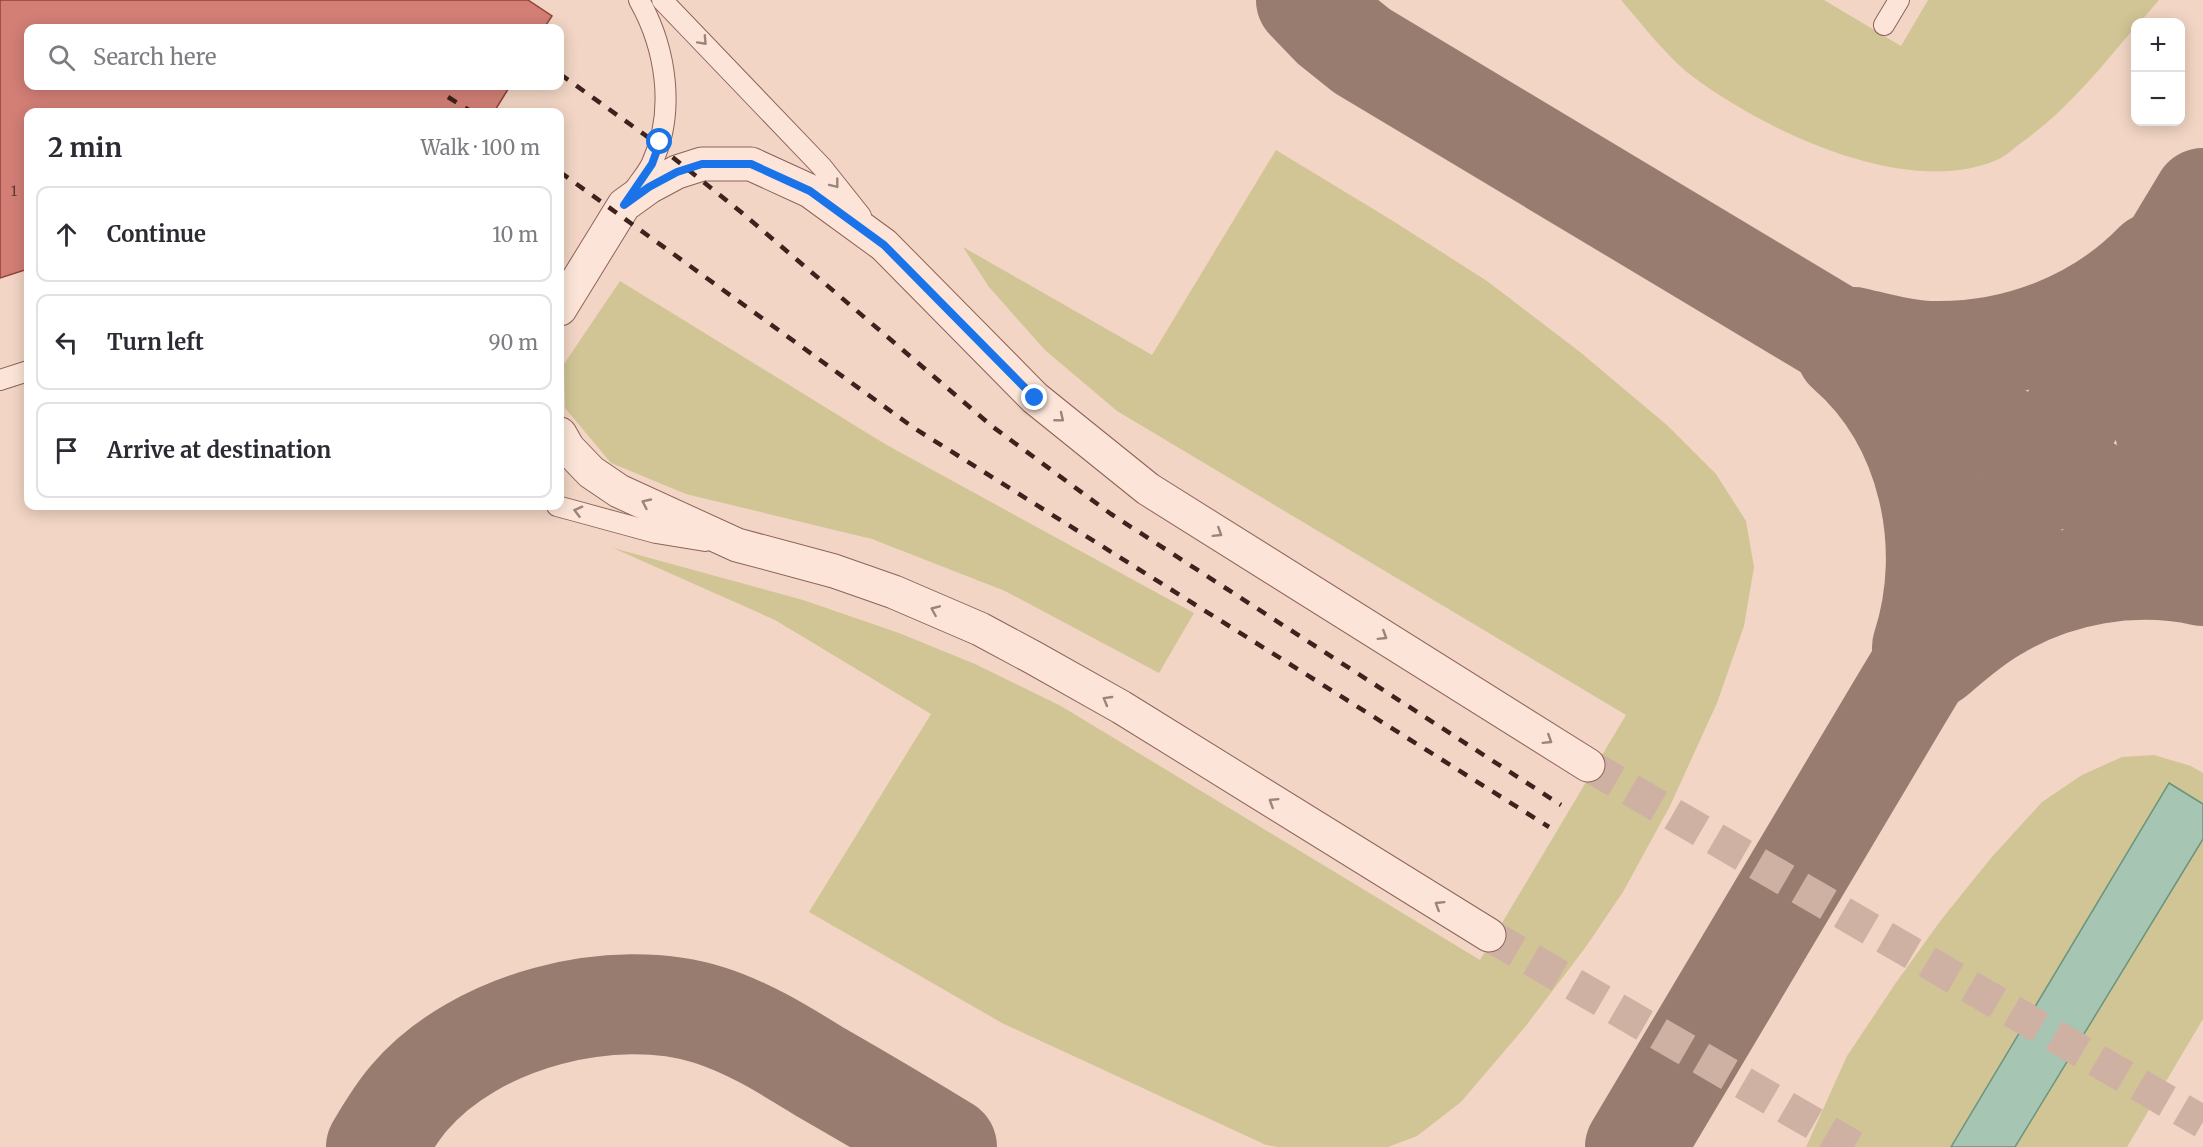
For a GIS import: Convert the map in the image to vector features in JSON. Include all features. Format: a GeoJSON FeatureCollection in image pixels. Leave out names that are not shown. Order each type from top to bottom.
{"type":"FeatureCollection","features":[{"type":"Feature","properties":{"kind":"street"},"geometry":{"type":"LineString","coordinates":[[564,302],[624,205],[649,187],[677,172],[702,164],[751,164],[810,191],[884,245],[1035,398],[1148,489],[1588,765]]}},
{"type":"Feature","properties":{"kind":"street"},"geometry":{"type":"LineString","coordinates":[[564,441],[591,472],[619,491],[737,546],[834,571],[894,592],[980,629],[1121,707],[1489,936]]}},
{"type":"Feature","properties":{"kind":"lane"},"geometry":{"type":"LineString","coordinates":[[624,205],[652,164],[660,142],[665,112],[664,76],[660,51],[652,26],[639,0]]}},
{"type":"Feature","properties":{"kind":"lane"},"geometry":{"type":"LineString","coordinates":[[662,0],[822,167],[884,245]]}},
{"type":"Feature","properties":{"kind":"lane"},"geometry":{"type":"LineString","coordinates":[[1884,25],[1899,0]]}},
{"type":"Feature","properties":{"kind":"lane"},"geometry":{"type":"LineString","coordinates":[[0,380],[24,372]]}},
{"type":"Feature","properties":{"kind":"lane"},"geometry":{"type":"LineString","coordinates":[[564,508],[656,533],[737,546]]}},
{"type":"Feature","properties":{"kind":"shaded area"},"geometry":{"type":"Polygon","coordinates":[[[1621,0],[1824,0],[1901,46],[1928,0],[2159,0],[2143,18],[2131,18],[2131,32],[2122,43],[2068,103],[2037,131],[1999,159],[1963,169],[1923,171],[1882,165],[1839,154],[1797,137],[1722,97],[1683,69],[1621,0]]]}},
{"type":"Feature","properties":{"kind":"shaded area"},"geometry":{"type":"Polygon","coordinates":[[[1276,150],[1487,281],[1580,352],[1668,426],[1716,474],[1746,521],[1754,567],[1744,626],[1717,703],[1670,806],[1623,892],[1585,948],[1525,1027],[1461,1102],[1417,1136],[1388,1147],[1278,1147],[1266,1145],[1002,1023],[809,912],[931,714],[775,620],[613,548],[803,600],[899,633],[975,664],[1061,706],[1480,960],[1626,715],[1117,411],[1045,350],[989,287],[963,247],[1152,355],[1276,150]]]}},
{"type":"Feature","properties":{"kind":"shaded area"},"geometry":{"type":"Polygon","coordinates":[[[620,281],[885,444],[1194,613],[1159,673],[1005,591],[872,539],[686,494],[611,463],[565,408],[564,364],[620,281]]]}},
{"type":"Feature","properties":{"kind":"shaded area"},"geometry":{"type":"Polygon","coordinates":[[[2154,755],[2191,766],[2203,773],[2203,804],[2169,784],[1951,1147],[1806,1147],[1847,1056],[1941,920],[1991,858],[2042,802],[2082,775],[2122,757],[2154,755]]]}},
{"type":"Feature","properties":{"kind":"shaded area"},"geometry":{"type":"Polygon","coordinates":[[[2169,783],[2203,804],[2203,839],[2015,1147],[1951,1147],[2169,783]]]}},
{"type":"Feature","properties":{"kind":"shaded area"},"geometry":{"type":"Polygon","coordinates":[[[2203,839],[2203,1019],[2127,1147],[2015,1147],[2203,839]]]}},
{"type":"Feature","properties":{"kind":"building"},"geometry":{"type":"Polygon","coordinates":[[[0,0],[528,0],[552,16],[547,24],[24,24],[24,90],[508,90],[496,108],[24,108],[24,270],[0,278],[0,0]]]}},
{"type":"Feature","properties":{"kind":"taxiway"},"geometry":{"type":"LineString","coordinates":[[1306,0],[1332,27],[1362,51],[2203,555]]}},
{"type":"Feature","properties":{"kind":"taxiway"},"geometry":{"type":"LineString","coordinates":[[1635,1147],[2203,198]]}},
{"type":"Feature","properties":{"kind":"taxiway"},"geometry":{"type":"LineString","coordinates":[[1854,337],[1922,351],[1962,350],[2023,340],[2081,317],[2107,302],[2155,262]]}},
{"type":"Feature","properties":{"kind":"taxiway"},"geometry":{"type":"LineString","coordinates":[[2170,270],[2157,334],[2156,366],[2159,398],[2174,461],[2203,520]]}},
{"type":"Feature","properties":{"kind":"taxiway"},"geometry":{"type":"LineString","coordinates":[[1846,351],[1874,380],[1898,413],[1915,450],[1928,488],[1934,528],[1936,568],[1932,608],[1922,647]]}},
{"type":"Feature","properties":{"kind":"taxiway"},"geometry":{"type":"LineString","coordinates":[[1934,658],[1996,611],[2020,598],[2070,580],[2096,574],[2150,570],[2203,576]]}},
{"type":"Feature","properties":{"kind":"taxiway"},"geometry":{"type":"LineString","coordinates":[[376,1147],[409,1098],[437,1071],[470,1048],[508,1030],[548,1016],[589,1008],[631,1004],[671,1007],[709,1015],[739,1026],[781,1048],[947,1147]]}},
{"type":"Feature","properties":{"kind":"tunnel"},"geometry":{"type":"LineString","coordinates":[[1588,765],[2203,1122]]}},
{"type":"Feature","properties":{"kind":"tunnel"},"geometry":{"type":"LineString","coordinates":[[1489,935],[1854,1147]]}},
{"type":"Feature","properties":{"kind":"railway"},"geometry":{"type":"LineString","coordinates":[[564,77],[645,135],[741,212],[993,427],[1111,514],[1561,805]]}},
{"type":"Feature","properties":{"kind":"railway"},"geometry":{"type":"LineString","coordinates":[[448,97],[466,108]]}},
{"type":"Feature","properties":{"kind":"railway"},"geometry":{"type":"LineString","coordinates":[[564,175],[914,428],[1549,827]]}},
{"type":"Feature","properties":{"kind":"route"},"geometry":{"type":"LineString","coordinates":[[660,142],[652,164],[624,205],[649,187],[677,172],[702,164],[751,164],[810,191],[884,245],[1035,398]]}}]}
